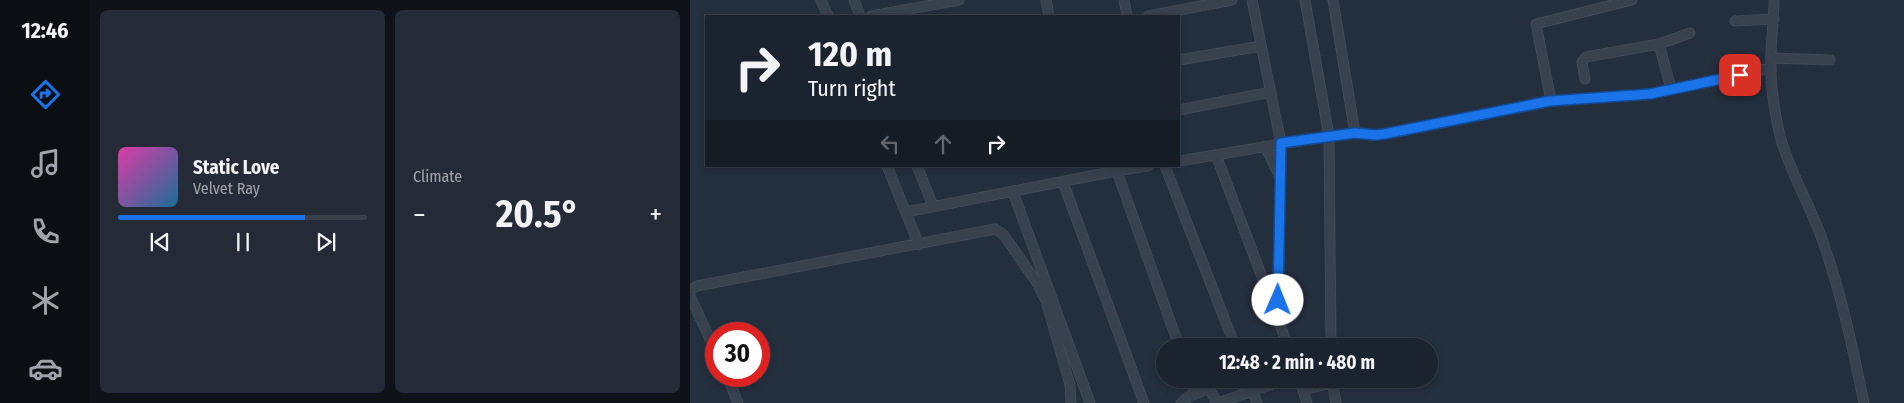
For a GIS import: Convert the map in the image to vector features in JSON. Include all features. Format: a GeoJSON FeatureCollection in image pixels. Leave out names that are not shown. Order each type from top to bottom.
{"type":"FeatureCollection","features":[{"type":"Feature","properties":{"kind":"street"},"geometry":{"type":"LineString","coordinates":[[821,0],[828,15]]}},
{"type":"Feature","properties":{"kind":"street"},"geometry":{"type":"LineString","coordinates":[[854,0],[860,15]]}},
{"type":"Feature","properties":{"kind":"street"},"geometry":{"type":"LineString","coordinates":[[876,15],[959,0]]}},
{"type":"Feature","properties":{"kind":"street"},"geometry":{"type":"LineString","coordinates":[[1046,0],[1049,15]]}},
{"type":"Feature","properties":{"kind":"street"},"geometry":{"type":"LineString","coordinates":[[1124,0],[1127,15]]}},
{"type":"Feature","properties":{"kind":"street"},"geometry":{"type":"LineString","coordinates":[[1153,15],[1232,0]]}},
{"type":"Feature","properties":{"kind":"street"},"geometry":{"type":"LineString","coordinates":[[1252,0],[1281,143],[1278,318]]}},
{"type":"Feature","properties":{"kind":"street"},"geometry":{"type":"LineString","coordinates":[[1305,0],[1329,136],[1331,338]]}},
{"type":"Feature","properties":{"kind":"street"},"geometry":{"type":"LineString","coordinates":[[1333,0],[1358,134]]}},
{"type":"Feature","properties":{"kind":"street"},"geometry":{"type":"LineString","coordinates":[[1550,101],[1536,24],[1632,0]]}},
{"type":"Feature","properties":{"kind":"street"},"geometry":{"type":"LineString","coordinates":[[1774,0],[1771,68],[1773,95],[1780,135],[1788,162],[1813,214],[1824,244],[1856,361],[1864,403]]}},
{"type":"Feature","properties":{"kind":"street"},"geometry":{"type":"LineString","coordinates":[[1735,22],[1774,19]]}},
{"type":"Feature","properties":{"kind":"street"},"geometry":{"type":"LineString","coordinates":[[1585,79],[1582,62],[1586,57],[1659,44],[1690,33]]}},
{"type":"Feature","properties":{"kind":"street"},"geometry":{"type":"LineString","coordinates":[[1659,44],[1671,89]]}},
{"type":"Feature","properties":{"kind":"street"},"geometry":{"type":"LineString","coordinates":[[1180,60],[1261,46]]}},
{"type":"Feature","properties":{"kind":"street"},"geometry":{"type":"LineString","coordinates":[[1771,58],[1830,60]]}},
{"type":"Feature","properties":{"kind":"street"},"geometry":{"type":"LineString","coordinates":[[1180,161],[1329,136],[1376,135],[1550,101],[1650,94],[1771,68]]}},
{"type":"Feature","properties":{"kind":"street"},"geometry":{"type":"LineString","coordinates":[[1180,110],[1271,92]]}},
{"type":"Feature","properties":{"kind":"street"},"geometry":{"type":"LineString","coordinates":[[1264,146],[1280,177]]}},
{"type":"Feature","properties":{"kind":"street"},"geometry":{"type":"LineString","coordinates":[[1216,155],[1285,338]]}},
{"type":"Feature","properties":{"kind":"street"},"geometry":{"type":"LineString","coordinates":[[888,167],[919,245]]}},
{"type":"Feature","properties":{"kind":"street"},"geometry":{"type":"LineString","coordinates":[[917,167],[933,206]]}},
{"type":"Feature","properties":{"kind":"street"},"geometry":{"type":"LineString","coordinates":[[906,212],[1063,182],[1115,169],[1137,167]]}},
{"type":"Feature","properties":{"kind":"street"},"geometry":{"type":"LineString","coordinates":[[1165,167],[1232,338]]}},
{"type":"Feature","properties":{"kind":"street"},"geometry":{"type":"LineString","coordinates":[[1115,169],[1175,338]]}},
{"type":"Feature","properties":{"kind":"street"},"geometry":{"type":"LineString","coordinates":[[1063,182],[1144,403]]}},
{"type":"Feature","properties":{"kind":"street"},"geometry":{"type":"LineString","coordinates":[[1013,192],[1090,403]]}},
{"type":"Feature","properties":{"kind":"street"},"geometry":{"type":"LineString","coordinates":[[690,290],[697,286],[871,252],[919,245],[991,229],[999,230],[1037,283],[1046,301],[1070,385],[1071,403]]}},
{"type":"Feature","properties":{"kind":"street"},"geometry":{"type":"LineString","coordinates":[[690,296],[705,328]]}},
{"type":"Feature","properties":{"kind":"street"},"geometry":{"type":"LineString","coordinates":[[731,387],[738,403]]}},
{"type":"Feature","properties":{"kind":"street"},"geometry":{"type":"LineString","coordinates":[[1193,388],[1195,393]]}},
{"type":"Feature","properties":{"kind":"street"},"geometry":{"type":"LineString","coordinates":[[1252,388],[1257,403]]}},
{"type":"Feature","properties":{"kind":"street"},"geometry":{"type":"LineString","coordinates":[[1181,403],[1195,393],[1209,390],[1218,403],[1262,388]]}},
{"type":"Feature","properties":{"kind":"street"},"geometry":{"type":"LineString","coordinates":[[1307,403],[1303,390],[1309,388]]}},
{"type":"Feature","properties":{"kind":"street"},"geometry":{"type":"LineString","coordinates":[[1333,388],[1336,403]]}},
{"type":"Feature","properties":{"kind":"route"},"geometry":{"type":"LineString","coordinates":[[1278,300],[1281,143],[1355,133],[1361,135],[1384,134],[1550,101],[1650,94],[1740,75]]}}]}
